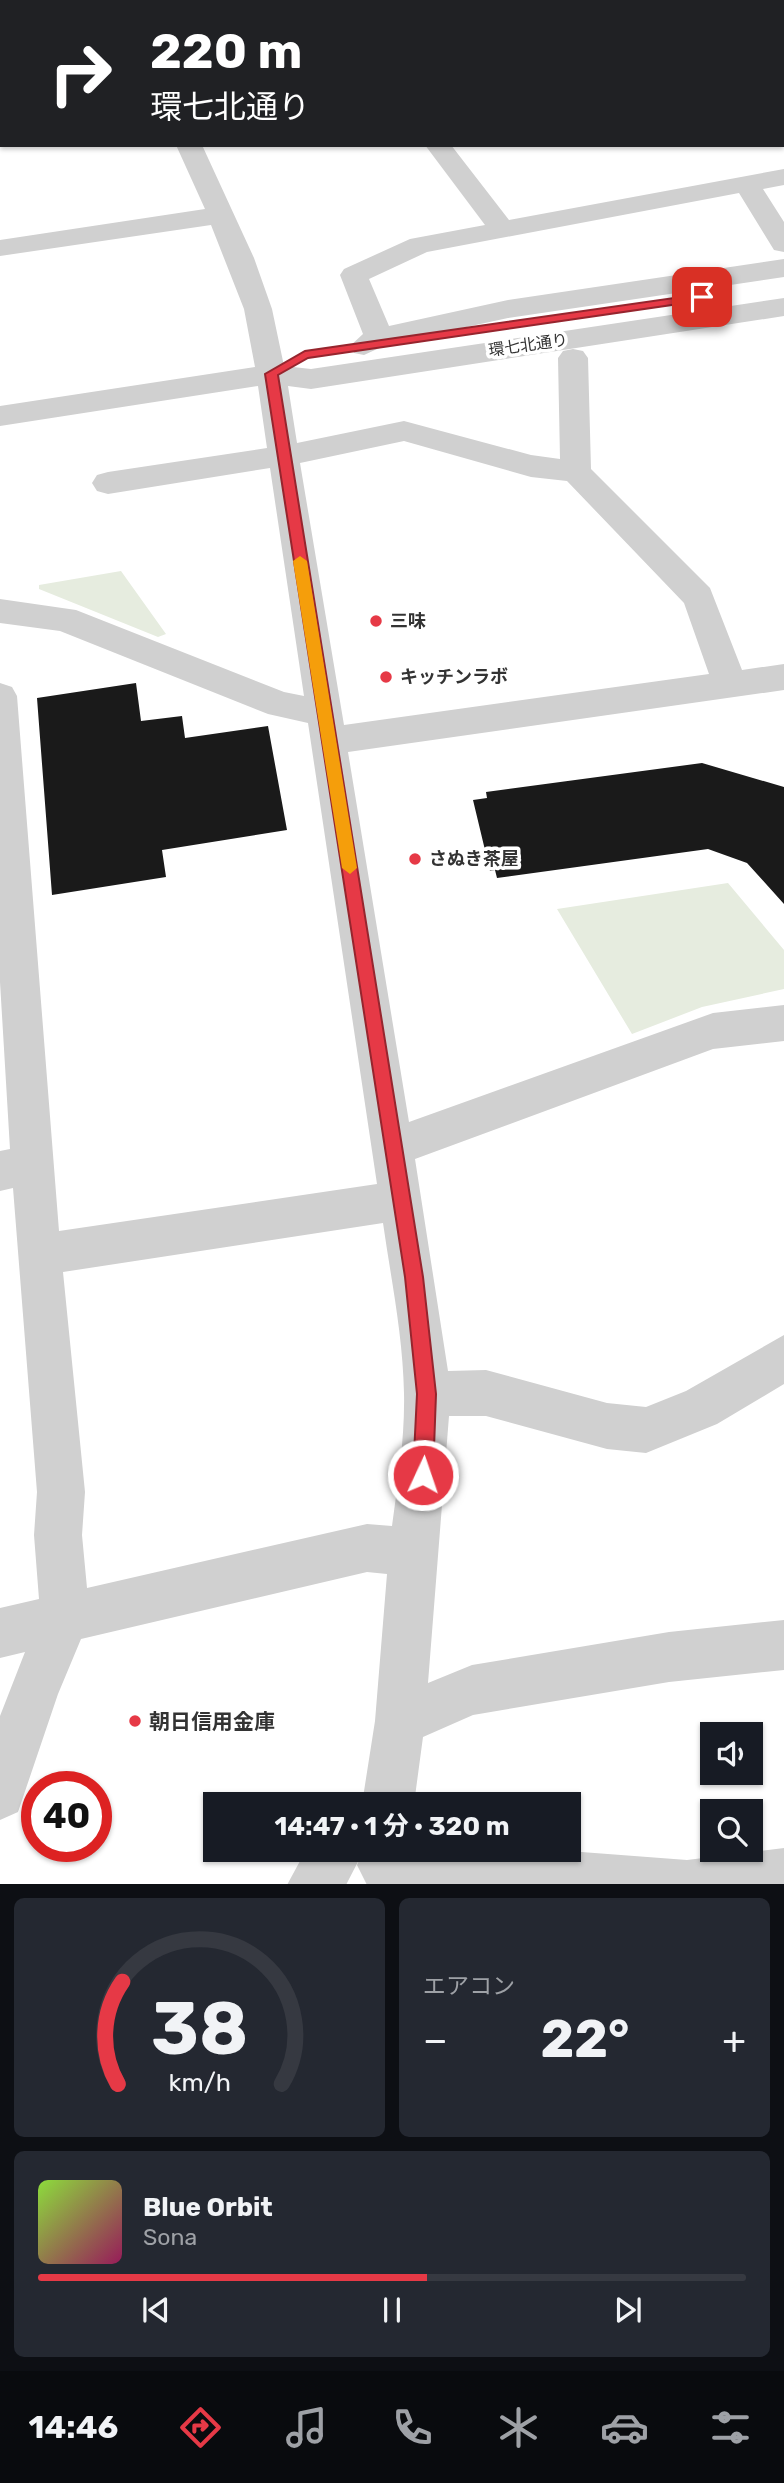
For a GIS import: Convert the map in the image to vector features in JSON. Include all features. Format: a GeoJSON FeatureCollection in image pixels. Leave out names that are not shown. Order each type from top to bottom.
{"type":"FeatureCollection","features":[{"type":"Feature","properties":{"kind":"street"},"geometry":{"type":"LineString","coordinates":[[190,147],[222,215],[258,309],[271,374],[394,1147],[426,1394],[423,1475],[413,1552],[400,1721],[387,1792]]}},
{"type":"Feature","properties":{"kind":"street"},"geometry":{"type":"LineString","coordinates":[[440,147],[502,229]]}},
{"type":"Feature","properties":{"kind":"street"},"geometry":{"type":"LineString","coordinates":[[784,177],[420,245],[356,273],[372,342],[509,309],[784,268]]}},
{"type":"Feature","properties":{"kind":"street"},"geometry":{"type":"LineString","coordinates":[[747,185],[784,244]]}},
{"type":"Feature","properties":{"kind":"street"},"geometry":{"type":"LineString","coordinates":[[0,248],[222,215]]}},
{"type":"Feature","properties":{"kind":"street","name":"環七北通り"},"geometry":{"type":"LineString","coordinates":[[271,374],[305,355],[372,342],[784,286]]}},
{"type":"Feature","properties":{"kind":"street","name":"環七北通り"},"geometry":{"type":"LineString","coordinates":[[0,416],[271,374],[312,379],[784,307]]}},
{"type":"Feature","properties":{"kind":"street"},"geometry":{"type":"LineString","coordinates":[[466,354],[511,369],[784,329]]}},
{"type":"Feature","properties":{"kind":"street"},"geometry":{"type":"LineString","coordinates":[[573,358],[576,472]]}},
{"type":"Feature","properties":{"kind":"street"},"geometry":{"type":"LineString","coordinates":[[108,482],[283,456],[404,431],[531,466],[576,472],[698,597],[730,684]]}},
{"type":"Feature","properties":{"kind":"street"},"geometry":{"type":"LineString","coordinates":[[0,611],[64,620],[279,705],[327,727],[784,677]]}},
{"type":"Feature","properties":{"kind":"street"},"geometry":{"type":"LineString","coordinates":[[0,696],[16,1168],[40,1255],[61,1492],[58,1535],[65,1618],[33,1693],[0,1794]]}},
{"type":"Feature","properties":{"kind":"street"},"geometry":{"type":"LineString","coordinates":[[394,1147],[713,1031],[784,1023]]}},
{"type":"Feature","properties":{"kind":"street"},"geometry":{"type":"LineString","coordinates":[[40,1255],[402,1200]]}},
{"type":"Feature","properties":{"kind":"street"},"geometry":{"type":"LineString","coordinates":[[426,1394],[486,1393],[607,1426],[646,1430],[701,1408],[784,1358]]}},
{"type":"Feature","properties":{"kind":"street"},"geometry":{"type":"LineString","coordinates":[[0,1633],[367,1548],[413,1552]]}},
{"type":"Feature","properties":{"kind":"street"},"geometry":{"type":"LineString","coordinates":[[400,1721],[472,1690],[669,1657],[784,1645]]}},
{"type":"Feature","properties":{"kind":"street"},"geometry":{"type":"LineString","coordinates":[[317,1884],[372,1862],[668,1884]]}},
{"type":"Feature","properties":{"kind":"street"},"geometry":{"type":"LineString","coordinates":[[701,1884],[784,1875]]}},
{"type":"Feature","properties":{"kind":"shaded area"},"geometry":{"type":"Polygon","coordinates":[[[121,571],[166,634],[158,637],[39,589],[39,585],[121,571]]]}},
{"type":"Feature","properties":{"kind":"shaded area"},"geometry":{"type":"Polygon","coordinates":[[[728,883],[784,950],[784,989],[702,1007],[632,1034],[557,909],[728,883]]]}},
{"type":"Feature","properties":{"kind":"building"},"geometry":{"type":"Polygon","coordinates":[[[136,683],[141,721],[182,716],[185,738],[268,726],[287,830],[162,850],[166,877],[52,895],[37,698],[136,683]]]}},
{"type":"Feature","properties":{"kind":"building"},"geometry":{"type":"Polygon","coordinates":[[[702,763],[784,787],[784,904],[747,863],[708,849],[497,878],[495,870],[490,871],[473,800],[487,798],[486,792],[702,763]]]}},
{"type":"Feature","properties":{"kind":"slow traffic"},"geometry":{"type":"LineString","coordinates":[[300,561],[350,868]]}},
{"type":"Feature","properties":{"kind":"place","name":"三味"},"geometry":{"type":"Point","coordinates":[376,621]}},
{"type":"Feature","properties":{"kind":"place","name":"キッチンラボ"},"geometry":{"type":"Point","coordinates":[386,677]}},
{"type":"Feature","properties":{"kind":"place","name":"さぬき茶屋"},"geometry":{"type":"Point","coordinates":[415,859]}},
{"type":"Feature","properties":{"kind":"place","name":"朝日信用金庫"},"geometry":{"type":"Point","coordinates":[135,1721]}},
{"type":"Feature","properties":{"kind":"route"},"geometry":{"type":"LineString","coordinates":[[423,1475],[426,1394],[414,1277],[271,374],[305,355],[702,297]]}}]}
